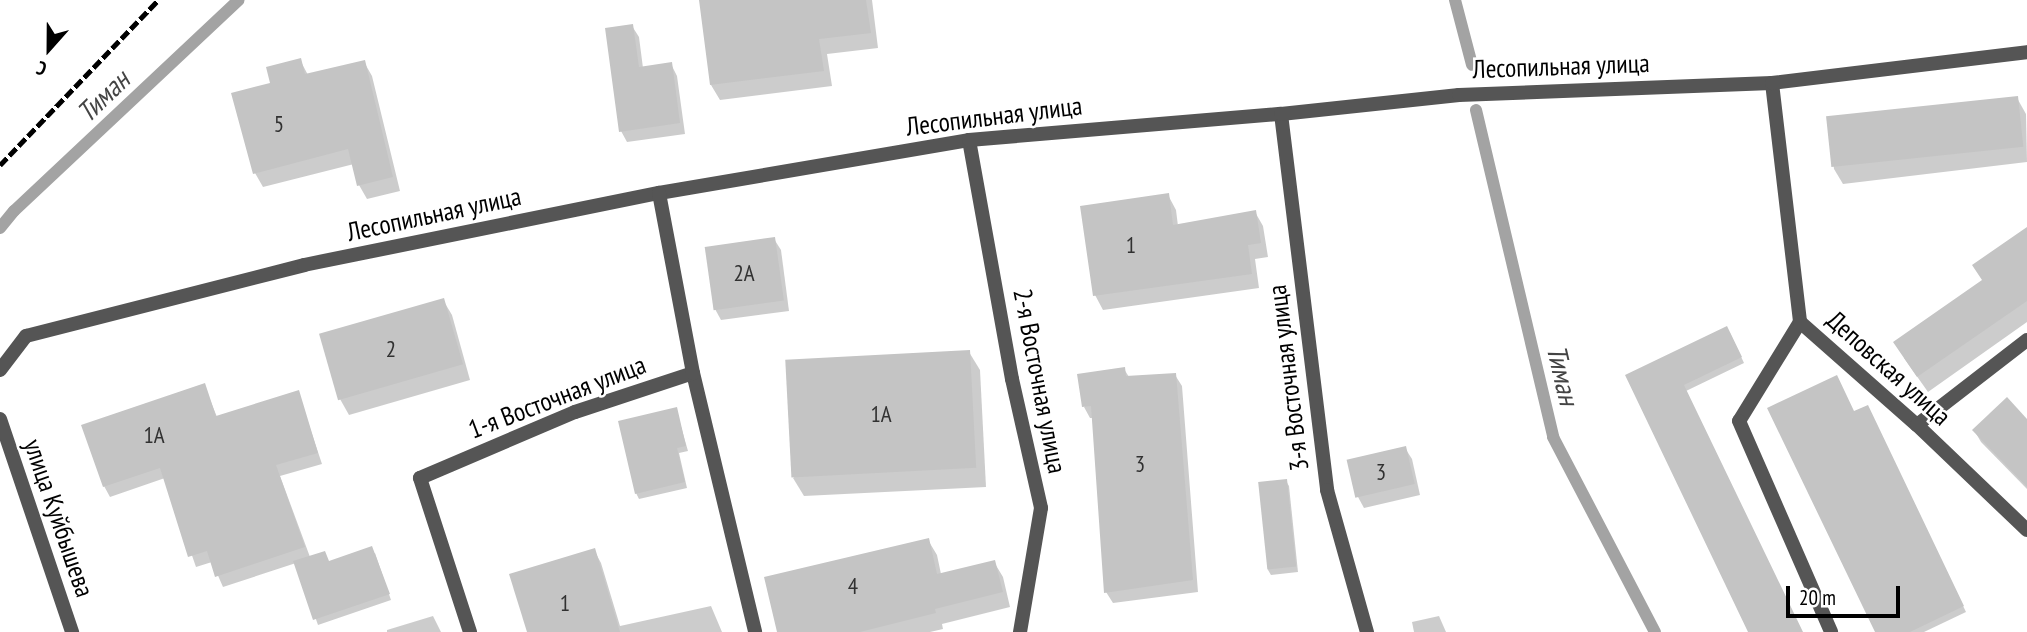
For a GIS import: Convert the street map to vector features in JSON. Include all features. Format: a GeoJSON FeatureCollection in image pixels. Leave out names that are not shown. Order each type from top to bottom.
{"type":"FeatureCollection","features":[{"type":"Feature","properties":{"kind":"street","name":"Лесопильная улица"},"geometry":{"type":"LineString","coordinates":[[0,370],[26,336],[303,265],[659,193],[969,140],[1281,114],[1459,95],[1772,83],[2027,52]]}},
{"type":"Feature","properties":{"kind":"street","name":"Деповская улица"},"geometry":{"type":"LineString","coordinates":[[1772,83],[1800,322],[1917,425],[2027,530]]}},
{"type":"Feature","properties":{"kind":"street","name":"3-я Восточная улица"},"geometry":{"type":"LineString","coordinates":[[1281,114],[1326,490],[1367,632]]}},
{"type":"Feature","properties":{"kind":"street","name":"2-я Восточная улица"},"geometry":{"type":"LineString","coordinates":[[969,140],[1013,379],[1041,508],[1020,632]]}},
{"type":"Feature","properties":{"kind":"street"},"geometry":{"type":"LineString","coordinates":[[659,193],[693,373],[755,632]]}},
{"type":"Feature","properties":{"kind":"street"},"geometry":{"type":"LineString","coordinates":[[1800,322],[1739,421],[1831,632]]}},
{"type":"Feature","properties":{"kind":"street"},"geometry":{"type":"LineString","coordinates":[[1917,425],[2027,340]]}},
{"type":"Feature","properties":{"kind":"street","name":"1-я Восточная улица"},"geometry":{"type":"LineString","coordinates":[[470,632],[420,478],[575,412],[693,373]]}},
{"type":"Feature","properties":{"kind":"street","name":"улица Куйбышева"},"geometry":{"type":"LineString","coordinates":[[0,419],[72,632]]}},
{"type":"Feature","properties":{"kind":"building"},"geometry":{"type":"Polygon","coordinates":[[[699,0],[866,0],[871,33],[819,39],[824,71],[710,85],[699,0]]]}},
{"type":"Feature","properties":{"kind":"building"},"geometry":{"type":"Polygon","coordinates":[[[633,24],[639,67],[672,62],[680,123],[619,132],[605,28],[633,24]]]}},
{"type":"Feature","properties":{"kind":"building"},"geometry":{"type":"Polygon","coordinates":[[[301,58],[305,74],[365,60],[393,177],[357,186],[348,149],[253,174],[231,93],[270,83],[266,67],[301,58]]]}},
{"type":"Feature","properties":{"kind":"building"},"geometry":{"type":"Polygon","coordinates":[[[2018,96],[2023,147],[1831,167],[1826,116],[2018,96]]]}},
{"type":"Feature","properties":{"kind":"building"},"geometry":{"type":"Polygon","coordinates":[[[1169,193],[1173,225],[1256,210],[1261,243],[1248,245],[1252,274],[1093,296],[1080,206],[1169,193]]]}},
{"type":"Feature","properties":{"kind":"building"},"geometry":{"type":"Polygon","coordinates":[[[2027,227],[2027,301],[1917,377],[1893,342],[1982,280],[1972,265],[2027,227]]]}},
{"type":"Feature","properties":{"kind":"building"},"geometry":{"type":"Polygon","coordinates":[[[775,237],[784,300],[714,310],[705,247],[775,237]]]}},
{"type":"Feature","properties":{"kind":"building"},"geometry":{"type":"Polygon","coordinates":[[[444,298],[463,364],[338,400],[319,334],[444,298]]]}},
{"type":"Feature","properties":{"kind":"building"},"geometry":{"type":"Polygon","coordinates":[[[1727,326],[1742,357],[1684,385],[1803,632],[1748,632],[1625,375],[1727,326]]]}},
{"type":"Feature","properties":{"kind":"building"},"geometry":{"type":"Polygon","coordinates":[[[970,350],[976,468],[791,478],[785,360],[970,350]]]}},
{"type":"Feature","properties":{"kind":"building"},"geometry":{"type":"Polygon","coordinates":[[[1125,367],[1126,376],[1176,373],[1193,580],[1104,593],[1091,406],[1082,407],[1077,374],[1125,367]]]}},
{"type":"Feature","properties":{"kind":"building"},"geometry":{"type":"Polygon","coordinates":[[[1837,375],[1854,411],[1868,405],[1964,606],[1910,632],[1875,632],[1767,408],[1837,375]]]}},
{"type":"Feature","properties":{"kind":"building"},"geometry":{"type":"Polygon","coordinates":[[[205,383],[216,416],[299,390],[318,453],[276,465],[305,547],[215,577],[207,551],[188,557],[160,468],[103,487],[81,425],[205,383]]]}},
{"type":"Feature","properties":{"kind":"building"},"geometry":{"type":"Polygon","coordinates":[[[2007,397],[2027,419],[2027,487],[1972,430],[2007,397]]]}},
{"type":"Feature","properties":{"kind":"building"},"geometry":{"type":"Polygon","coordinates":[[[677,407],[686,446],[677,448],[685,482],[635,494],[618,421],[677,407]]]}},
{"type":"Feature","properties":{"kind":"building"},"geometry":{"type":"Polygon","coordinates":[[[1406,446],[1415,484],[1355,498],[1347,460],[1406,446]]]}},
{"type":"Feature","properties":{"kind":"building"},"geometry":{"type":"Polygon","coordinates":[[[1287,479],[1296,567],[1267,570],[1258,482],[1287,479]]]}},
{"type":"Feature","properties":{"kind":"building"},"geometry":{"type":"Polygon","coordinates":[[[929,538],[937,574],[995,560],[1003,592],[935,609],[936,613],[860,632],[777,632],[764,577],[929,538]]]}},
{"type":"Feature","properties":{"kind":"building"},"geometry":{"type":"Polygon","coordinates":[[[372,546],[390,594],[313,620],[293,561],[325,551],[329,561],[372,546]]]}},
{"type":"Feature","properties":{"kind":"building"},"geometry":{"type":"Polygon","coordinates":[[[595,548],[620,632],[527,632],[509,574],[595,548]]]}},
{"type":"Feature","properties":{"kind":"waterway","name":"Тиман"},"geometry":{"type":"LineString","coordinates":[[0,228],[14,211],[239,0]]}},
{"type":"Feature","properties":{"kind":"waterway","name":"Тиман"},"geometry":{"type":"LineString","coordinates":[[1455,0],[1472,65]]}},
{"type":"Feature","properties":{"kind":"waterway","name":"Тиман"},"geometry":{"type":"LineString","coordinates":[[1476,110],[1553,437],[1655,632]]}},
{"type":"Feature","properties":{"kind":"railway"},"geometry":{"type":"LineString","coordinates":[[0,165],[158,0]]}}]}
